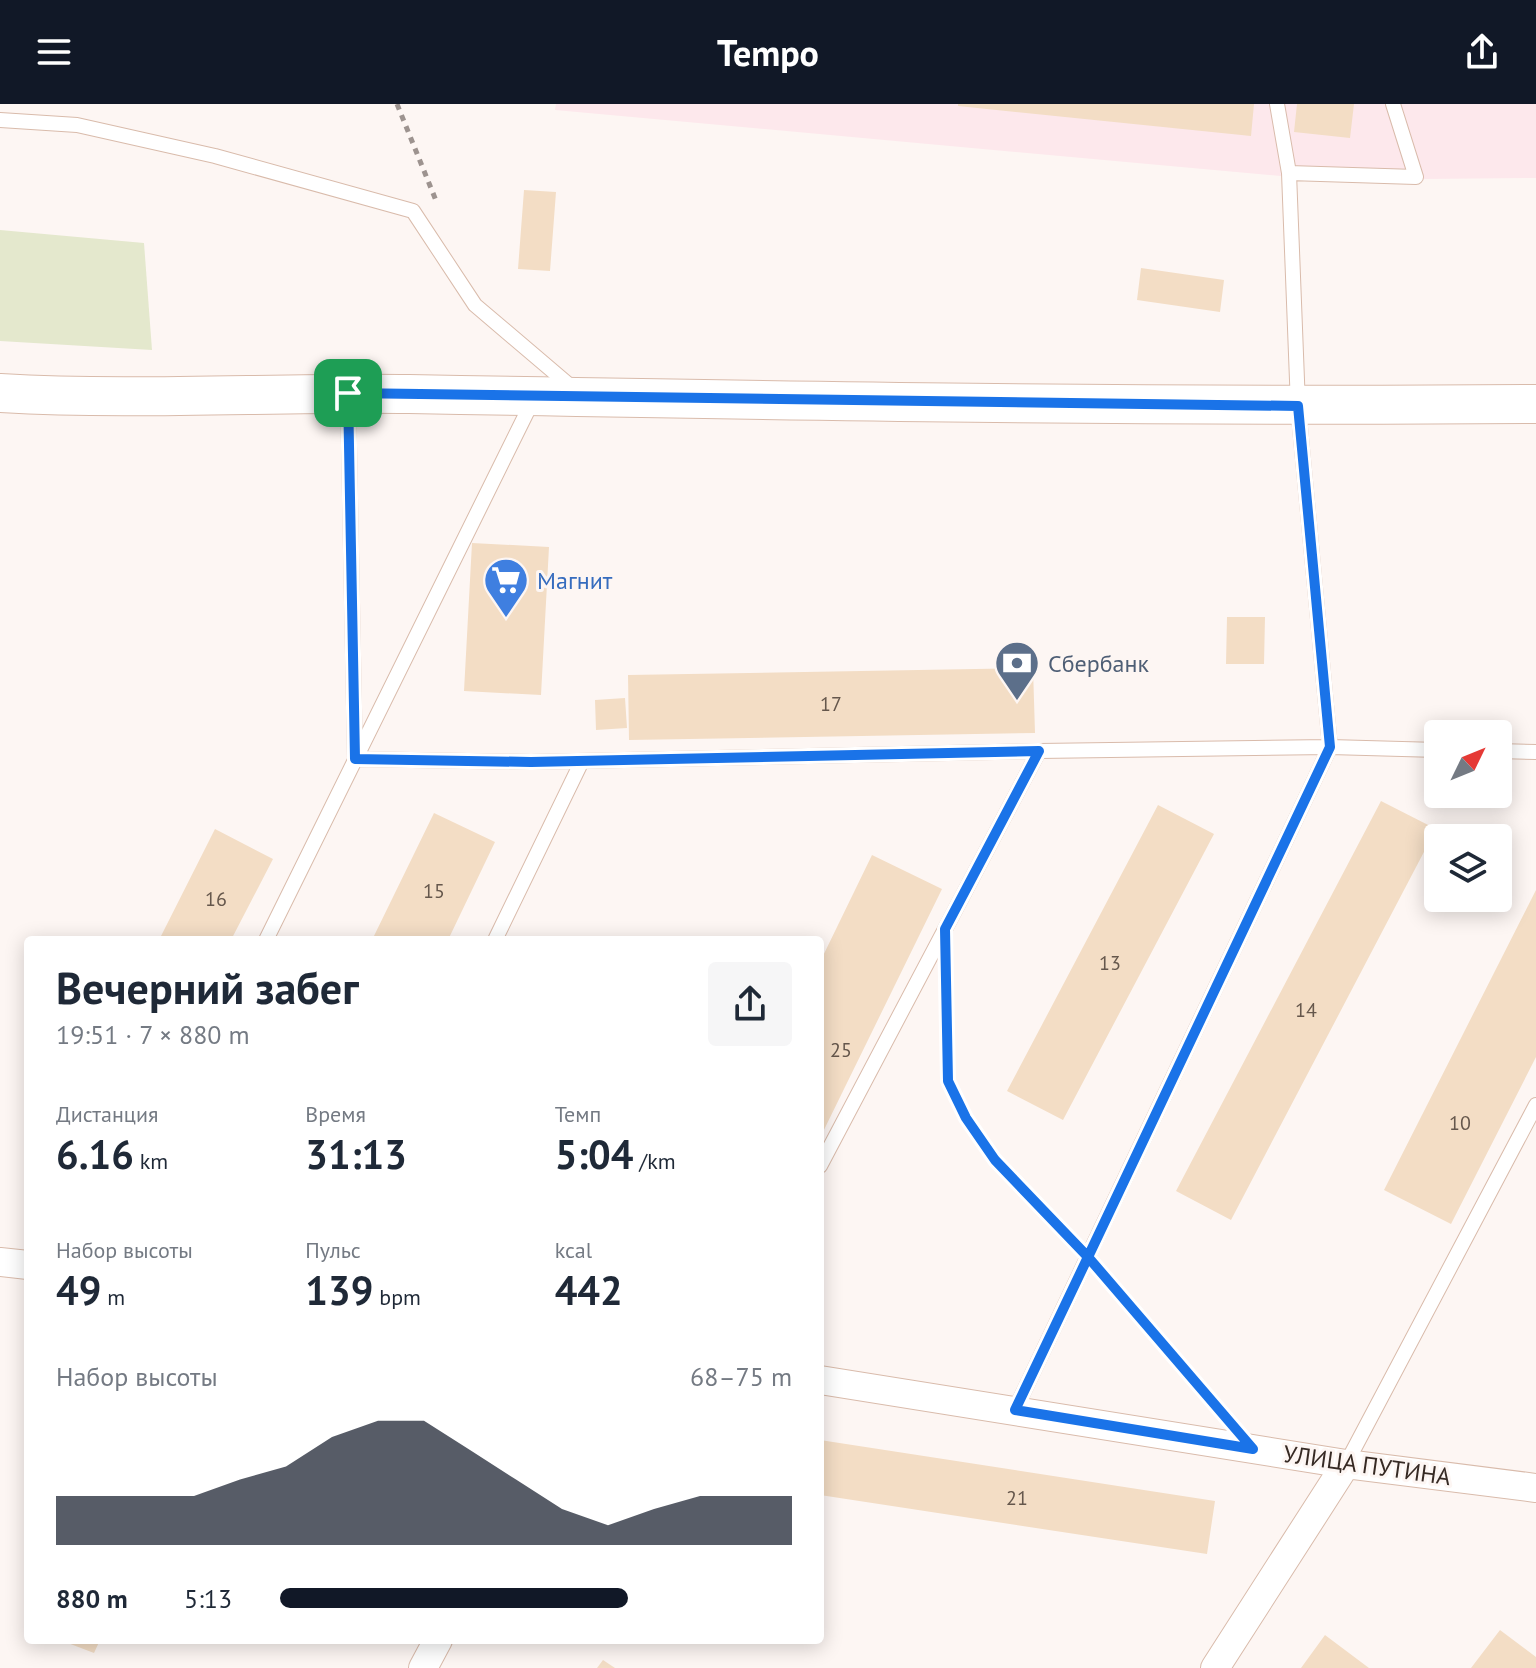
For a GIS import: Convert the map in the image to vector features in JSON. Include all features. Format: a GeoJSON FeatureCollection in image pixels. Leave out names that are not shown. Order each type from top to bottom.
{"type":"FeatureCollection","features":[{"type":"Feature","properties":{"kind":"main road"},"geometry":{"type":"LineString","coordinates":[[0,393],[59,397],[348,393],[1298,406],[1536,404]]}},
{"type":"Feature","properties":{"kind":"street"},"geometry":{"type":"LineString","coordinates":[[0,1262],[24,1265]]}},
{"type":"Feature","properties":{"kind":"street","name":"УЛИЦА ПУТИНА"},"geometry":{"type":"LineString","coordinates":[[824,1381],[1346,1464],[1536,1488]]}},
{"type":"Feature","properties":{"kind":"street"},"geometry":{"type":"LineString","coordinates":[[1215,1668],[1346,1464]]}},
{"type":"Feature","properties":{"kind":"street"},"geometry":{"type":"LineString","coordinates":[[423,1668],[436,1644]]}},
{"type":"Feature","properties":{"kind":"lane"},"geometry":{"type":"LineString","coordinates":[[1015,1410],[1330,747],[1298,406],[1289,173],[1277,104]]}},
{"type":"Feature","properties":{"kind":"lane"},"geometry":{"type":"LineString","coordinates":[[1289,173],[1416,177],[1393,104],[1408,104]]}},
{"type":"Feature","properties":{"kind":"lane"},"geometry":{"type":"LineString","coordinates":[[0,120],[77,125],[215,156],[413,211],[475,305],[583,397]]}},
{"type":"Feature","properties":{"kind":"lane"},"geometry":{"type":"LineString","coordinates":[[348,393],[355,759]]}},
{"type":"Feature","properties":{"kind":"lane"},"geometry":{"type":"LineString","coordinates":[[268,936],[535,397]]}},
{"type":"Feature","properties":{"kind":"lane"},"geometry":{"type":"LineString","coordinates":[[355,759],[582,761],[1330,747],[1424,750]]}},
{"type":"Feature","properties":{"kind":"lane"},"geometry":{"type":"LineString","coordinates":[[824,1158],[1039,751]]}},
{"type":"Feature","properties":{"kind":"lane"},"geometry":{"type":"LineString","coordinates":[[1512,751],[1536,752]]}},
{"type":"Feature","properties":{"kind":"lane"},"geometry":{"type":"LineString","coordinates":[[497,936],[582,761]]}},
{"type":"Feature","properties":{"kind":"lane"},"geometry":{"type":"LineString","coordinates":[[1346,1464],[1536,1105]]}},
{"type":"Feature","properties":{"kind":"path"},"geometry":{"type":"LineString","coordinates":[[945,929],[948,1081],[966,1118],[995,1160],[1088,1257],[1253,1449]]}},
{"type":"Feature","properties":{"kind":"shaded area"},"geometry":{"type":"Polygon","coordinates":[[[556,104],[1536,104],[1536,178],[1324,180],[555,110],[556,104]]]}},
{"type":"Feature","properties":{"kind":"green space"},"geometry":{"type":"Polygon","coordinates":[[[0,230],[144,243],[152,350],[0,341],[0,230]]]}},
{"type":"Feature","properties":{"kind":"building"},"geometry":{"type":"Polygon","coordinates":[[[958,104],[1254,104],[1251,136],[958,104]]]}},
{"type":"Feature","properties":{"kind":"building"},"geometry":{"type":"Polygon","coordinates":[[[1297,104],[1354,104],[1350,138],[1294,132],[1297,104]]]}},
{"type":"Feature","properties":{"kind":"building"},"geometry":{"type":"Polygon","coordinates":[[[524,190],[556,192],[550,271],[518,269],[524,190]]]}},
{"type":"Feature","properties":{"kind":"building"},"geometry":{"type":"Polygon","coordinates":[[[1141,268],[1224,280],[1220,312],[1137,300],[1141,268]]]}},
{"type":"Feature","properties":{"kind":"building","name":"Магнит"},"geometry":{"type":"Polygon","coordinates":[[[472,543],[549,547],[541,695],[464,691],[472,543]]]}},
{"type":"Feature","properties":{"kind":"building"},"geometry":{"type":"Polygon","coordinates":[[[1227,617],[1265,617],[1264,664],[1226,664],[1227,617]]]}},
{"type":"Feature","properties":{"kind":"building"},"geometry":{"type":"Polygon","coordinates":[[[1033,668],[1035,733],[629,740],[628,675],[1033,668]]]}},
{"type":"Feature","properties":{"kind":"building"},"geometry":{"type":"Polygon","coordinates":[[[625,698],[627,728],[596,730],[595,700],[625,698]]]}},
{"type":"Feature","properties":{"kind":"building"},"geometry":{"type":"Polygon","coordinates":[[[1381,801],[1426,824],[1424,852],[1231,1220],[1176,1191],[1381,801]]]}},
{"type":"Feature","properties":{"kind":"building"},"geometry":{"type":"Polygon","coordinates":[[[1158,805],[1214,834],[1063,1120],[1007,1091],[1158,805]]]}},
{"type":"Feature","properties":{"kind":"building"},"geometry":{"type":"Polygon","coordinates":[[[434,813],[495,842],[450,936],[374,936],[434,813]]]}},
{"type":"Feature","properties":{"kind":"building"},"geometry":{"type":"Polygon","coordinates":[[[215,829],[273,859],[233,936],[161,936],[215,829]]]}},
{"type":"Feature","properties":{"kind":"building"},"geometry":{"type":"Polygon","coordinates":[[[872,855],[942,889],[824,1130],[824,954],[872,855]]]}},
{"type":"Feature","properties":{"kind":"building"},"geometry":{"type":"Polygon","coordinates":[[[1536,890],[1536,1057],[1451,1224],[1384,1190],[1536,890]]]}},
{"type":"Feature","properties":{"kind":"building"},"geometry":{"type":"Polygon","coordinates":[[[824,1441],[1215,1501],[1207,1554],[824,1496],[824,1441]]]}},
{"type":"Feature","properties":{"kind":"building"},"geometry":{"type":"Polygon","coordinates":[[[1500,1630],[1536,1657],[1536,1668],[1471,1668],[1500,1630]]]}},
{"type":"Feature","properties":{"kind":"building"},"geometry":{"type":"Polygon","coordinates":[[[1325,1635],[1369,1668],[1301,1668],[1325,1635]]]}},
{"type":"Feature","properties":{"kind":"building"},"geometry":{"type":"Polygon","coordinates":[[[70,1644],[98,1644],[94,1653],[70,1644]]]}},
{"type":"Feature","properties":{"kind":"building"},"geometry":{"type":"Polygon","coordinates":[[[603,1660],[615,1668],[597,1668],[603,1660]]]}},
{"type":"Feature","properties":{"kind":"place","name":"Магнит"},"geometry":{"type":"Point","coordinates":[506,619]}},
{"type":"Feature","properties":{"kind":"place","name":"Сбербанк"},"geometry":{"type":"Point","coordinates":[1017,702]}},
{"type":"Feature","properties":{"kind":"route"},"geometry":{"type":"LineString","coordinates":[[348,393],[355,759],[531,762],[1039,751],[945,929],[948,1081],[966,1118],[995,1160],[1069,1235],[1088,1257],[1253,1449],[1015,1410],[1088,1257],[1330,747],[1298,406],[348,393]]}}]}
